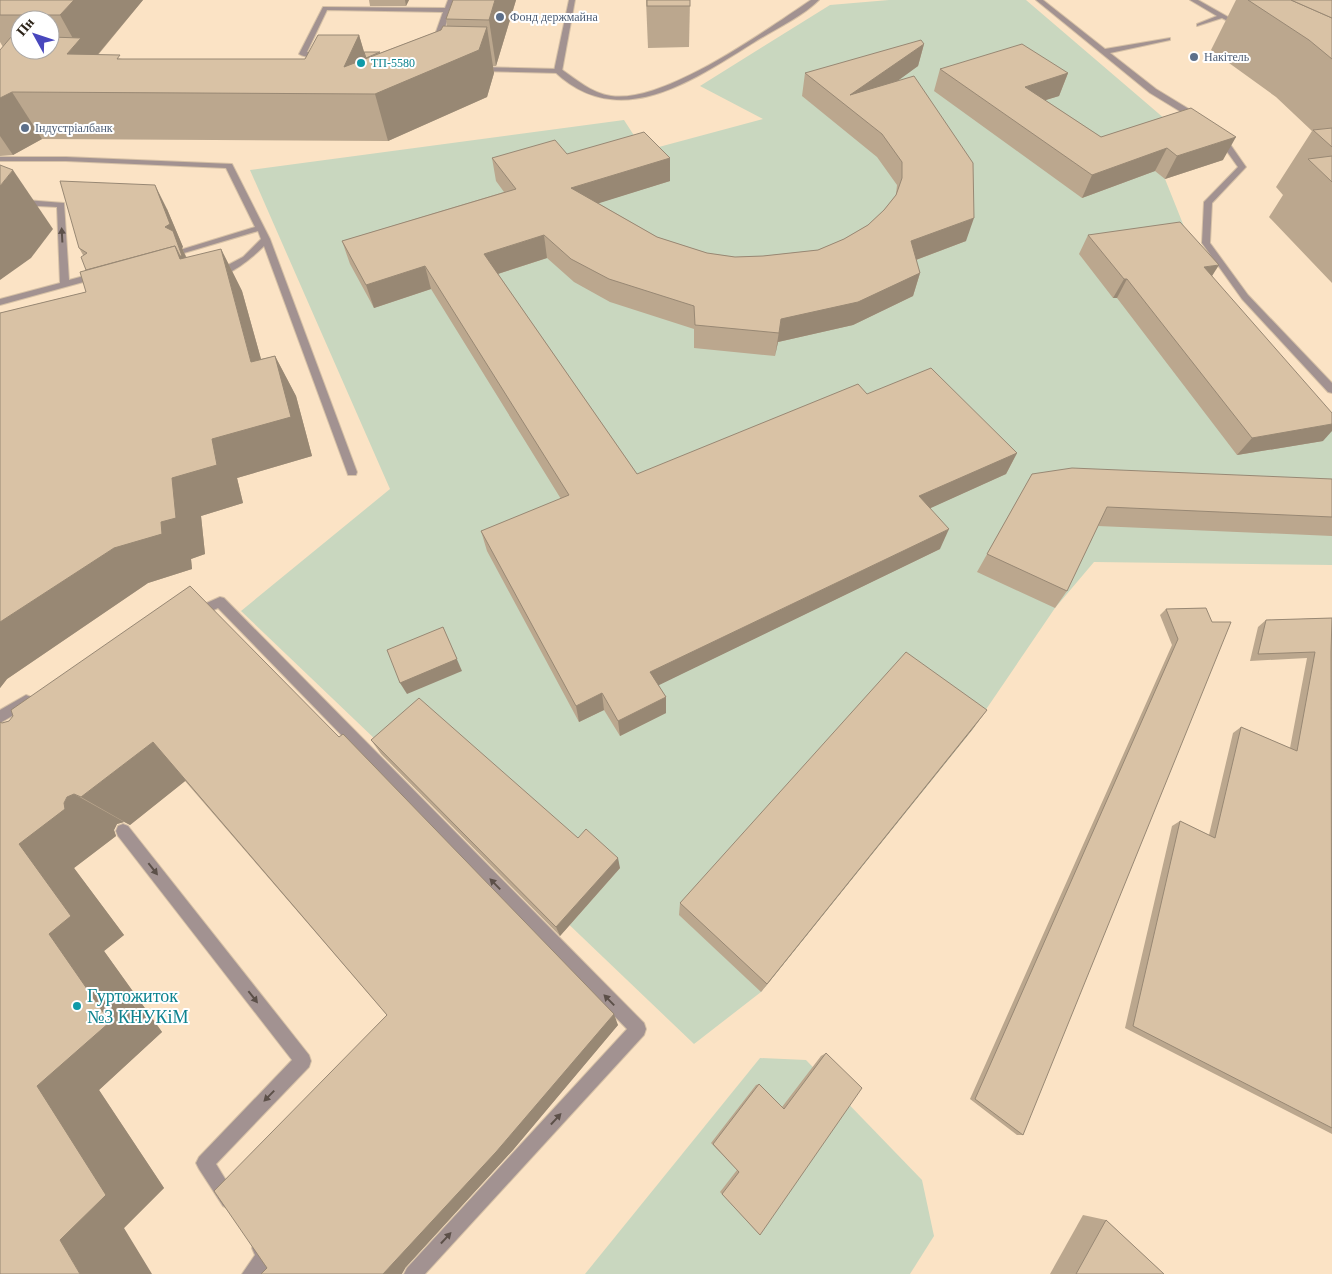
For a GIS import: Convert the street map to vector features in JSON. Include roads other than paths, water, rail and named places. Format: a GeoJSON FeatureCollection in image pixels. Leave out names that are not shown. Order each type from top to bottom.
{"type":"FeatureCollection","features":[{"type":"Feature","properties":{"kind":"street"},"geometry":{"type":"LineString","coordinates":[[431,58],[451,0]]}},
{"type":"Feature","properties":{"kind":"street"},"geometry":{"type":"LineString","coordinates":[[558,71],[572,0]]}},
{"type":"Feature","properties":{"kind":"street"},"geometry":{"type":"LineString","coordinates":[[467,69],[558,71],[593,94],[612,97],[637,97],[660,91],[682,82],[816,0]]}},
{"type":"Feature","properties":{"kind":"street"},"geometry":{"type":"LineString","coordinates":[[1039,0],[1153,92],[1211,127],[1242,167],[1208,202],[1206,244],[1245,297],[1332,389]]}},
{"type":"Feature","properties":{"kind":"street"},"geometry":{"type":"LineString","coordinates":[[1193,0],[1247,29]]}},
{"type":"Feature","properties":{"kind":"street"},"geometry":{"type":"LineString","coordinates":[[332,55],[302,54],[325,8],[448,10]]}},
{"type":"Feature","properties":{"kind":"street"},"geometry":{"type":"LineString","coordinates":[[1199,25],[1222,16]]}},
{"type":"Feature","properties":{"kind":"street"},"geometry":{"type":"LineString","coordinates":[[1104,52],[1168,39]]}},
{"type":"Feature","properties":{"kind":"street"},"geometry":{"type":"LineString","coordinates":[[0,159],[66,159],[229,166],[266,239],[352,472]]}},
{"type":"Feature","properties":{"kind":"street"},"geometry":{"type":"LineString","coordinates":[[0,201],[60,205],[65,284]]}},
{"type":"Feature","properties":{"kind":"street"},"geometry":{"type":"LineString","coordinates":[[184,250],[260,228]]}},
{"type":"Feature","properties":{"kind":"street"},"geometry":{"type":"LineString","coordinates":[[212,277],[246,259],[266,239]]}},
{"type":"Feature","properties":{"kind":"street"},"geometry":{"type":"LineString","coordinates":[[0,302],[95,276]]}},
{"type":"Feature","properties":{"kind":"street"},"geometry":{"type":"LineString","coordinates":[[184,620],[220,602],[638,1029],[413,1274]]}},
{"type":"Feature","properties":{"kind":"street"},"geometry":{"type":"LineString","coordinates":[[0,717],[21,709],[35,697]]}},
{"type":"Feature","properties":{"kind":"street"},"geometry":{"type":"LineString","coordinates":[[123,831],[303,1061],[205,1163],[241,1217]]}},
{"type":"Feature","properties":{"kind":"street"},"geometry":{"type":"LineString","coordinates":[[251,1233],[266,1256],[251,1274]]}},
{"type":"Feature","properties":{"kind":"place","name":"Фонд держмайна"},"geometry":{"type":"Point","coordinates":[500,17]}},
{"type":"Feature","properties":{"kind":"place","name":"Накітель"},"geometry":{"type":"Point","coordinates":[1194,57]}},
{"type":"Feature","properties":{"kind":"place","name":"ТП-5580"},"geometry":{"type":"Point","coordinates":[361,63]}},
{"type":"Feature","properties":{"kind":"place","name":"Індустріалбанк"},"geometry":{"type":"Point","coordinates":[25,128]}},
{"type":"Feature","properties":{"kind":"place","name":"Гуртожиток №3 КНУКіМ"},"geometry":{"type":"Point","coordinates":[77,1006]}}]}
